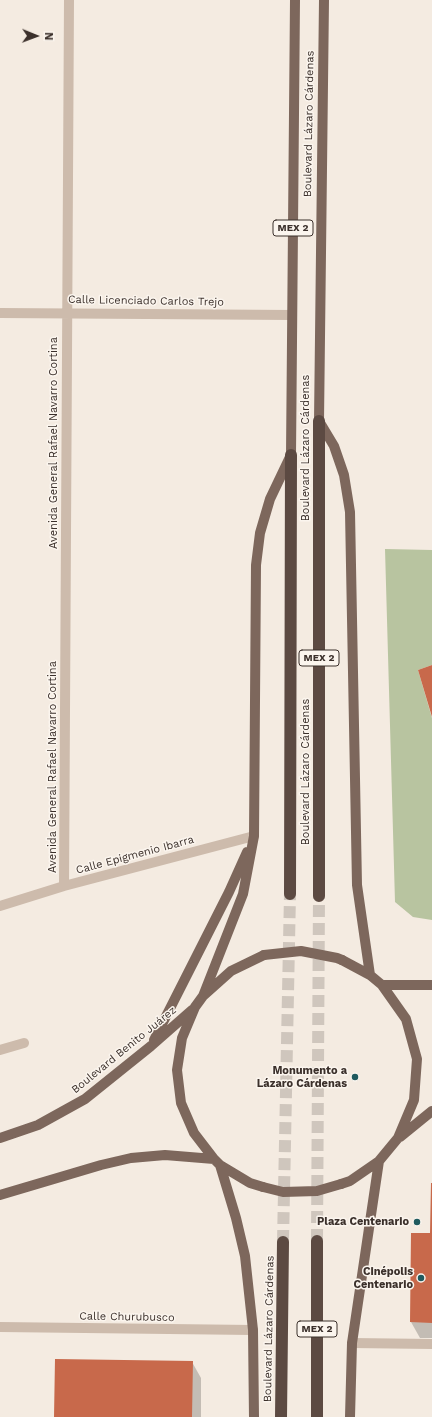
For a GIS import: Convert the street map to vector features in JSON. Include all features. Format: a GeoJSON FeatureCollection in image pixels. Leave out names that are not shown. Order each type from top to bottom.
{"type":"FeatureCollection","features":[{"type":"Feature","properties":{"kind":"highway","name":"Boulevard Lázaro Cárdenas"},"geometry":{"type":"LineString","coordinates":[[319,421],[319,896]]}},
{"type":"Feature","properties":{"kind":"highway","name":"Boulevard Lázaro Cárdenas"},"geometry":{"type":"LineString","coordinates":[[290,894],[291,455]]}},
{"type":"Feature","properties":{"kind":"highway","name":"MEX 2"},"geometry":{"type":"LineString","coordinates":[[317,1241],[317,1417]]}},
{"type":"Feature","properties":{"kind":"highway","name":"Boulevard Lázaro Cárdenas"},"geometry":{"type":"LineString","coordinates":[[281,1417],[283,1242]]}},
{"type":"Feature","properties":{"kind":"main road","name":"Boulevard Lázaro Cárdenas"},"geometry":{"type":"LineString","coordinates":[[291,455],[295,0]]}},
{"type":"Feature","properties":{"kind":"main road","name":"Boulevard Lázaro Cárdenas"},"geometry":{"type":"LineString","coordinates":[[319,421],[324,0]]}},
{"type":"Feature","properties":{"kind":"main road"},"geometry":{"type":"LineString","coordinates":[[319,421],[334,446],[344,475],[350,512],[357,885],[370,975]]}},
{"type":"Feature","properties":{"kind":"main road"},"geometry":{"type":"LineString","coordinates":[[204,996],[243,894],[254,836],[256,565],[260,534],[270,499],[291,455]]}},
{"type":"Feature","properties":{"kind":"main road"},"geometry":{"type":"LineString","coordinates":[[151,1046],[229,892],[254,836]]}},
{"type":"Feature","properties":{"kind":"main road"},"geometry":{"type":"LineString","coordinates":[[398,1138],[414,1100],[417,1059],[406,1019],[382,985],[370,975],[337,958],[301,951],[264,955],[231,971],[204,996],[196,1007],[182,1038],[177,1070],[181,1103],[194,1133],[217,1162],[250,1183],[283,1192],[317,1191],[350,1181],[379,1161],[398,1138],[432,1111]]}},
{"type":"Feature","properties":{"kind":"main road"},"geometry":{"type":"LineString","coordinates":[[382,985],[432,985]]}},
{"type":"Feature","properties":{"kind":"main road","name":"Boulevard Benito Juárez"},"geometry":{"type":"LineString","coordinates":[[0,1138],[38,1125],[85,1099],[151,1046],[196,1007]]}},
{"type":"Feature","properties":{"kind":"main road"},"geometry":{"type":"LineString","coordinates":[[0,1195],[101,1165],[131,1158],[165,1155],[217,1162]]}},
{"type":"Feature","properties":{"kind":"main road"},"geometry":{"type":"LineString","coordinates":[[350,1417],[352,1343],[379,1161]]}},
{"type":"Feature","properties":{"kind":"main road"},"geometry":{"type":"LineString","coordinates":[[217,1162],[236,1218],[245,1256],[253,1330],[254,1417]]}},
{"type":"Feature","properties":{"kind":"street","name":"Avenida General Rafael Navarro Cortina"},"geometry":{"type":"LineString","coordinates":[[64,886],[68,0]]}},
{"type":"Feature","properties":{"kind":"street","name":"Calle Licenciado Carlos Trejo"},"geometry":{"type":"LineString","coordinates":[[0,313],[67,312],[292,315]]}},
{"type":"Feature","properties":{"kind":"street","name":"Calle Epigmenio Ibarra"},"geometry":{"type":"LineString","coordinates":[[0,906],[64,886],[254,836]]}},
{"type":"Feature","properties":{"kind":"street"},"geometry":{"type":"LineString","coordinates":[[0,1050],[24,1043]]}},
{"type":"Feature","properties":{"kind":"street","name":"Calle Churubusco"},"geometry":{"type":"LineString","coordinates":[[0,1327],[253,1330]]}},
{"type":"Feature","properties":{"kind":"street"},"geometry":{"type":"LineString","coordinates":[[352,1343],[432,1344]]}},
{"type":"Feature","properties":{"kind":"green space"},"geometry":{"type":"Polygon","coordinates":[[[385,549],[432,550],[432,665],[418,670],[432,718],[432,920],[413,917],[395,902],[385,549]]]}},
{"type":"Feature","properties":{"kind":"building"},"geometry":{"type":"Polygon","coordinates":[[[432,665],[432,717],[418,670],[432,665]]]}},
{"type":"Feature","properties":{"kind":"building","name":"Cinépolis Centenario"},"geometry":{"type":"Polygon","coordinates":[[[431,1183],[432,1323],[410,1322],[411,1233],[430,1233],[431,1183]]]}},
{"type":"Feature","properties":{"kind":"building"},"geometry":{"type":"Polygon","coordinates":[[[55,1359],[193,1361],[192,1417],[54,1417],[55,1359]]]}},
{"type":"Feature","properties":{"kind":"tunnel"},"geometry":{"type":"LineString","coordinates":[[283,1242],[290,894]]}},
{"type":"Feature","properties":{"kind":"tunnel"},"geometry":{"type":"LineString","coordinates":[[317,1241],[319,896]]}},
{"type":"Feature","properties":{"kind":"place","name":"Monumento a Lázaro Cárdenas"},"geometry":{"type":"Point","coordinates":[355,1077]}},
{"type":"Feature","properties":{"kind":"place","name":"Plaza Centenario"},"geometry":{"type":"Point","coordinates":[417,1222]}},
{"type":"Feature","properties":{"kind":"place","name":"Cinépolis Centenario"},"geometry":{"type":"Point","coordinates":[421,1278]}}]}
